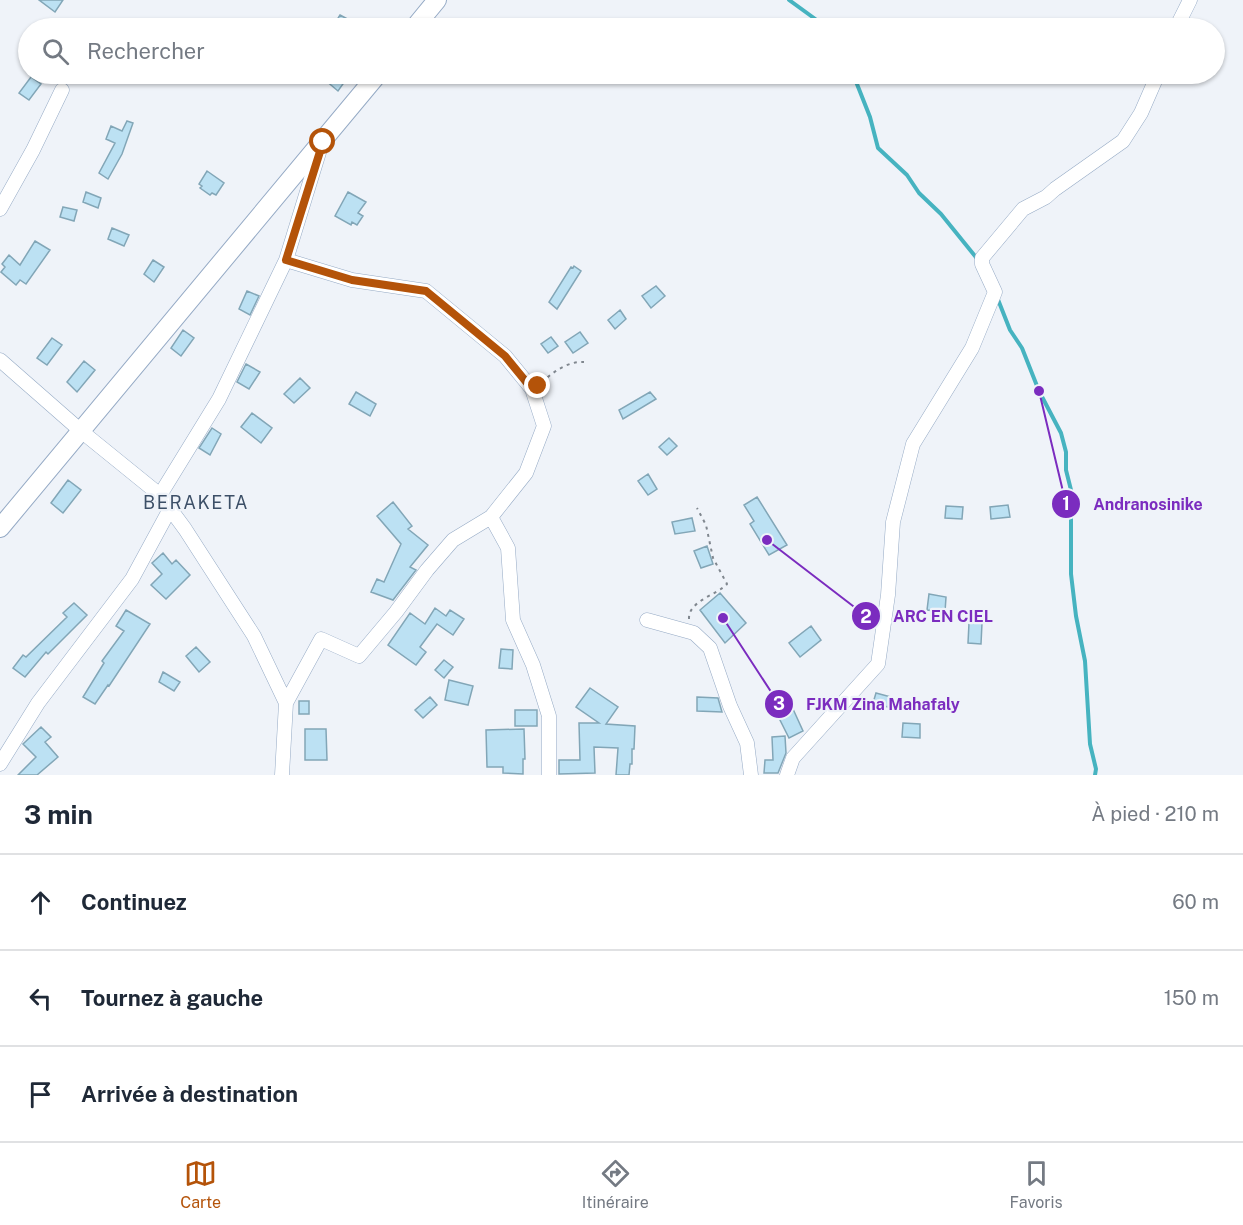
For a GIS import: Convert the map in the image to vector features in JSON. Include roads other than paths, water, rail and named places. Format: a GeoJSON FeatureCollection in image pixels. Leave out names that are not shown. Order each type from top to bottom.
{"type":"FeatureCollection","features":[{"type":"Feature","properties":{"kind":"street"},"geometry":{"type":"LineString","coordinates":[[422,18],[437,0]]}},
{"type":"Feature","properties":{"kind":"street"},"geometry":{"type":"LineString","coordinates":[[1181,18],[1190,0]]}},
{"type":"Feature","properties":{"kind":"street"},"geometry":{"type":"LineString","coordinates":[[0,528],[370,84]]}},
{"type":"Feature","properties":{"kind":"street"},"geometry":{"type":"LineString","coordinates":[[787,775],[793,758],[878,664],[888,595],[893,522],[913,444],[972,348],[995,292],[982,264],[982,258],[1023,209],[1046,197],[1124,141],[1141,113],[1154,84]]}},
{"type":"Feature","properties":{"kind":"street"},"geometry":{"type":"LineString","coordinates":[[0,209],[33,150],[62,90]]}},
{"type":"Feature","properties":{"kind":"street"},"geometry":{"type":"LineString","coordinates":[[159,495],[219,399],[286,260],[323,142]]}},
{"type":"Feature","properties":{"kind":"street"},"geometry":{"type":"LineString","coordinates":[[282,775],[286,703],[321,639],[359,656],[453,540],[491,517],[526,474],[544,426],[532,389],[505,356],[426,291],[352,280],[286,260]]}},
{"type":"Feature","properties":{"kind":"street"},"geometry":{"type":"LineString","coordinates":[[0,360],[159,495],[185,529],[254,636],[286,703]]}},
{"type":"Feature","properties":{"kind":"street"},"geometry":{"type":"LineString","coordinates":[[0,764],[38,703],[132,579],[170,509]]}},
{"type":"Feature","properties":{"kind":"street"},"geometry":{"type":"LineString","coordinates":[[491,517],[508,548],[513,620],[532,665],[549,716],[549,775]]}},
{"type":"Feature","properties":{"kind":"street"},"geometry":{"type":"LineString","coordinates":[[647,620],[694,633],[710,648],[730,706],[747,743],[751,775]]}},
{"type":"Feature","properties":{"kind":"waterway"},"geometry":{"type":"LineString","coordinates":[[789,0],[814,18]]}},
{"type":"Feature","properties":{"kind":"waterway"},"geometry":{"type":"LineString","coordinates":[[857,84],[870,117],[878,148],[907,175],[919,193],[941,214],[979,261]]}},
{"type":"Feature","properties":{"kind":"waterway"},"geometry":{"type":"LineString","coordinates":[[997,297],[1010,330],[1022,348],[1039,391],[1061,433],[1066,452],[1066,470],[1071,490],[1071,574],[1085,661],[1090,744],[1096,769],[1095,775]]}},
{"type":"Feature","properties":{"kind":"place","name":"Andranosinike"},"geometry":{"type":"Point","coordinates":[1039,391]}},
{"type":"Feature","properties":{"kind":"place","name":"ARC EN CIEL"},"geometry":{"type":"Point","coordinates":[767,540]}},
{"type":"Feature","properties":{"kind":"place","name":"FJKM Zina Mahafaly"},"geometry":{"type":"Point","coordinates":[723,618]}},
{"type":"Feature","properties":{"kind":"district","name":"BERAKETA"},"geometry":{"type":"Point","coordinates":[196,503]}}]}
